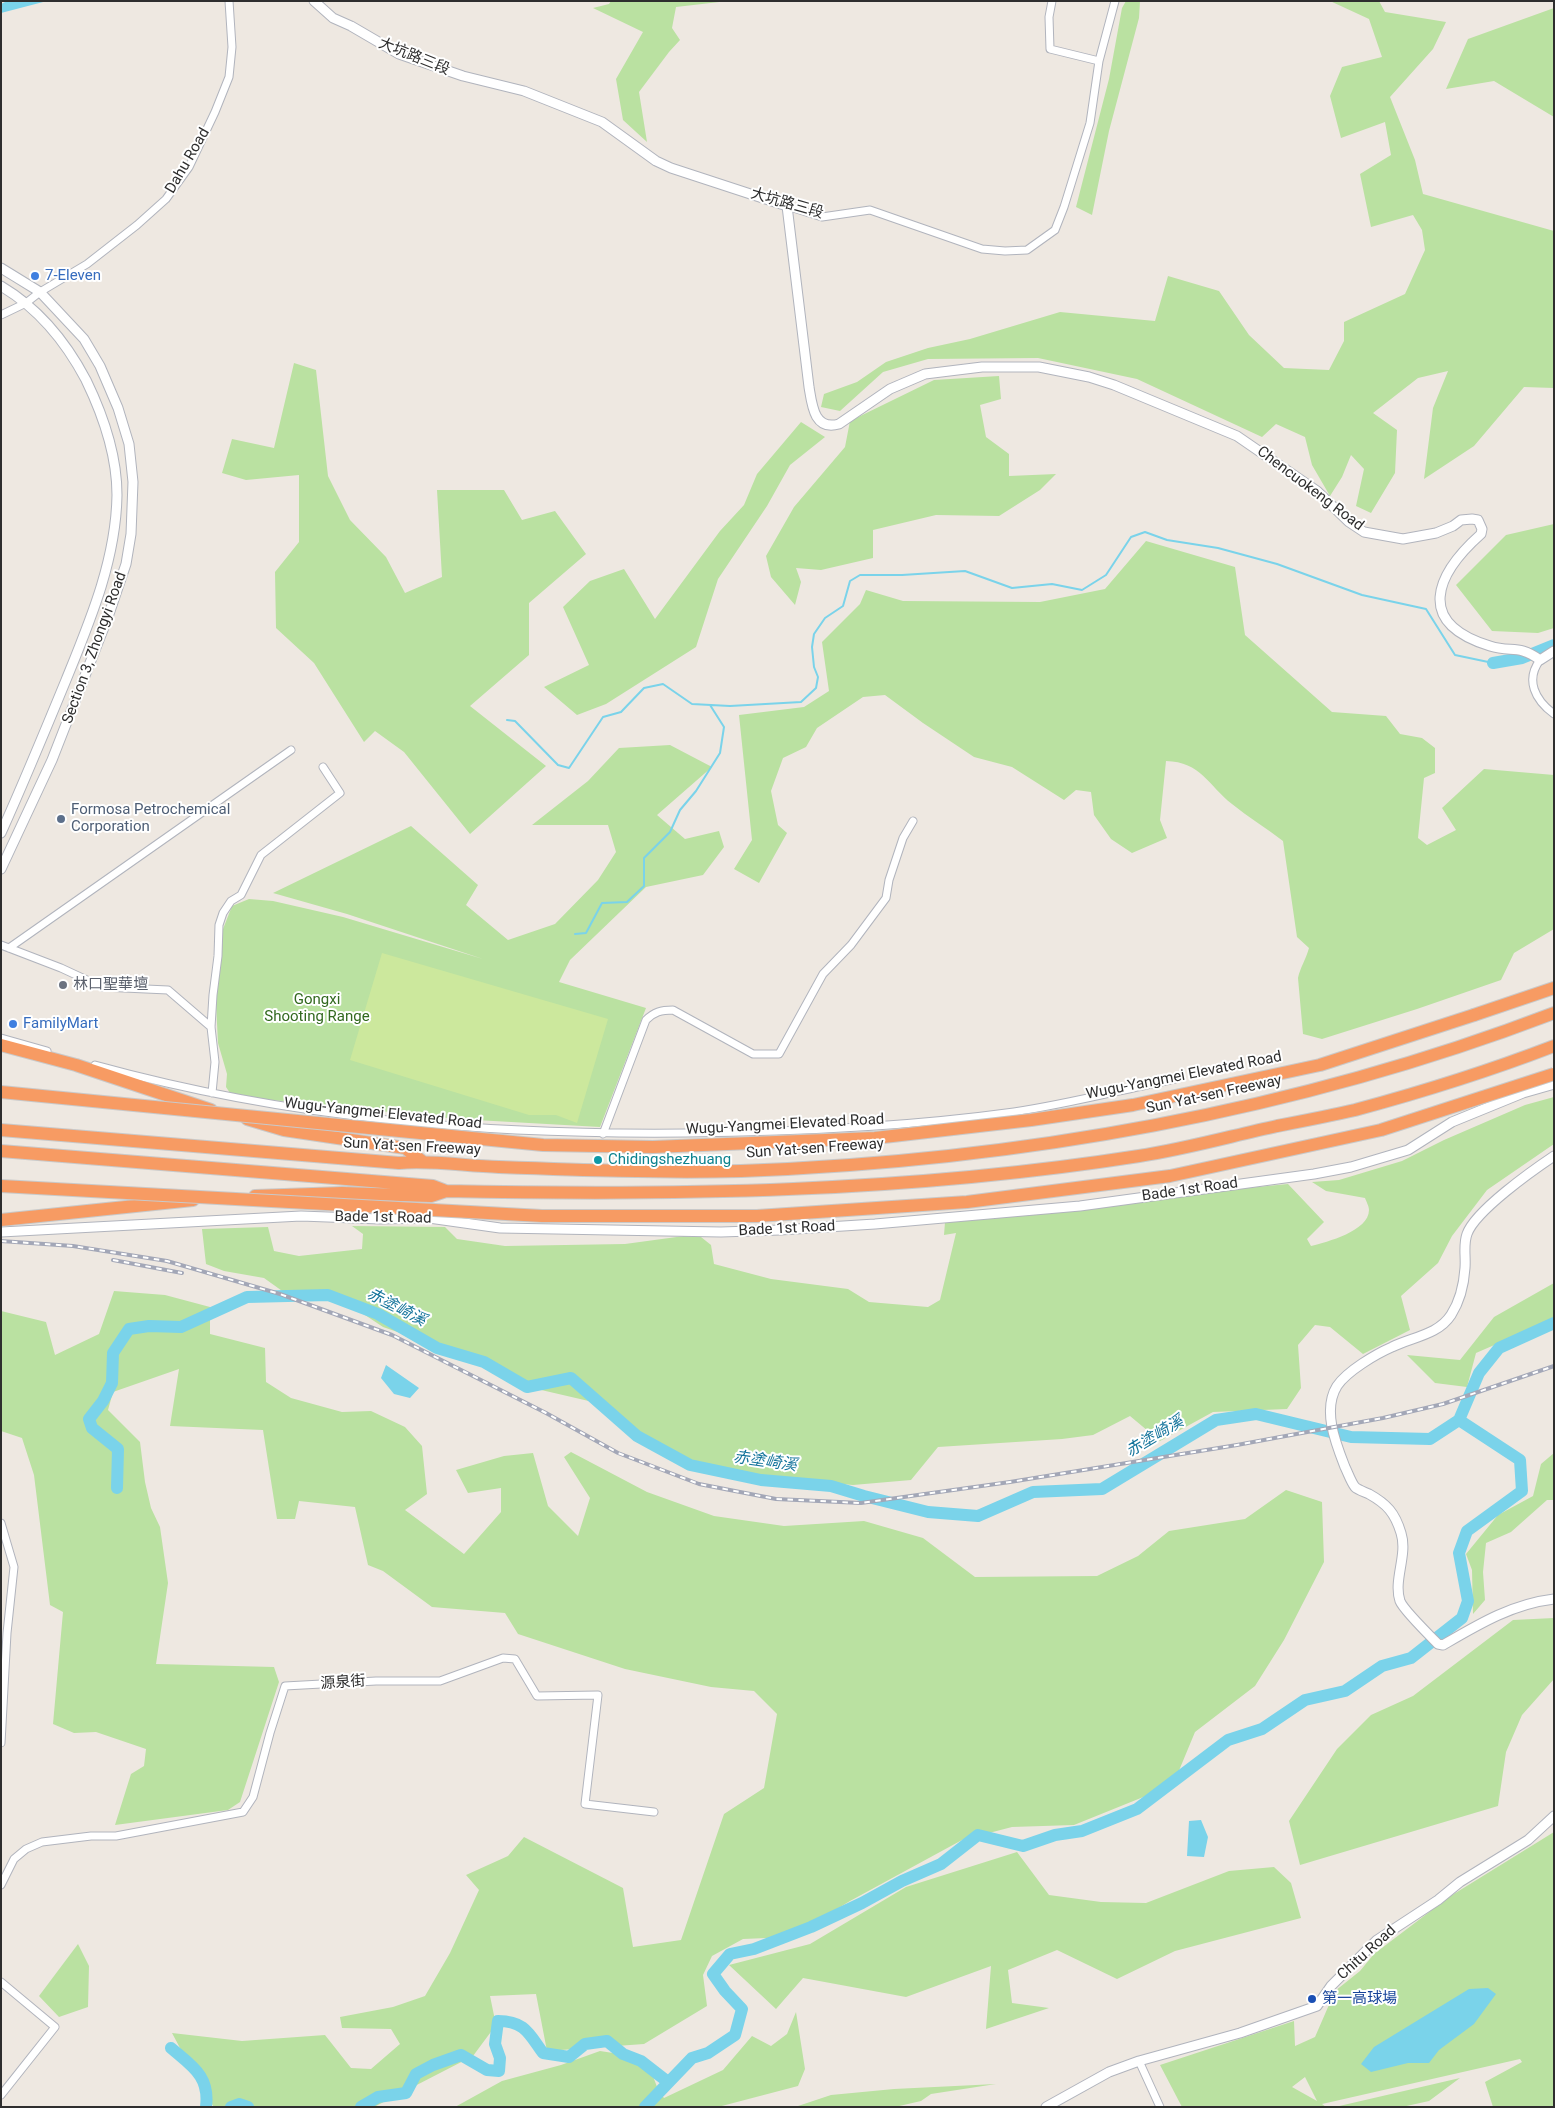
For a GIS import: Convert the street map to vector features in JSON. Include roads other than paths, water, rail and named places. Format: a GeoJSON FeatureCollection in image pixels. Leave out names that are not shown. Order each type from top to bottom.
{"type":"FeatureCollection","features":[{"type":"Feature","properties":{"kind":"highway","name":"Wugu-Yangmei Elevated Road"},"geometry":{"type":"LineString","coordinates":[[1,1092],[543,1145],[653,1147],[857,1139],[1031,1120],[1133,1105],[1320,1065],[1554,988]]}},
{"type":"Feature","properties":{"kind":"highway","name":"Sun Yat-sen Freeway"},"geometry":{"type":"LineString","coordinates":[[1,1130],[399,1163],[422,1161],[474,1166],[638,1172],[731,1171],[827,1166],[1039,1144],[1183,1120],[1263,1103],[1372,1075],[1490,1037],[1554,1012]]}},
{"type":"Feature","properties":{"kind":"highway"},"geometry":{"type":"LineString","coordinates":[[1,1046],[76,1065],[172,1098],[284,1130],[405,1148],[422,1161]]}},
{"type":"Feature","properties":{"kind":"highway"},"geometry":{"type":"LineString","coordinates":[[1,1151],[433,1186],[446,1191],[577,1194],[804,1189],[916,1182],[1063,1167],[1170,1150],[1353,1110],[1458,1080],[1554,1046]]}},
{"type":"Feature","properties":{"kind":"highway"},"geometry":{"type":"LineString","coordinates":[[1,1186],[542,1216],[757,1216],[967,1202],[1190,1172],[1381,1130],[1554,1074]]}},
{"type":"Feature","properties":{"kind":"highway"},"geometry":{"type":"LineString","coordinates":[[1,1220],[228,1197],[342,1192],[431,1196],[446,1191]]}},
{"type":"Feature","properties":{"kind":"street","name":"Dahu Road"},"geometry":{"type":"LineString","coordinates":[[1,315],[26,303],[40,292],[87,264],[137,225],[166,199],[189,167],[229,77],[232,47],[229,1]]}},
{"type":"Feature","properties":{"kind":"street","name":"大坑路三段"},"geometry":{"type":"LineString","coordinates":[[314,1],[333,18],[399,54],[463,76],[524,91],[602,122],[656,161],[671,168],[822,217],[870,210],[982,249],[1005,251],[1027,250],[1055,230],[1090,123],[1100,61],[1114,1]]}},
{"type":"Feature","properties":{"kind":"street"},"geometry":{"type":"LineString","coordinates":[[1052,1],[1050,49],[1100,61]]}},
{"type":"Feature","properties":{"kind":"street","name":"Chencuokeng Road"},"geometry":{"type":"LineString","coordinates":[[787,206],[812,406],[815,417],[823,423],[833,426],[839,424],[890,389],[925,374],[982,366],[1039,367],[1090,377],[1114,385],[1237,436],[1317,491],[1349,522],[1364,532],[1403,539],[1436,533],[1462,520],[1478,520],[1482,529],[1481,534],[1447,571],[1438,602],[1442,614],[1462,635],[1491,647],[1521,649],[1539,659]]}},
{"type":"Feature","properties":{"kind":"street","name":"Section 3, Zhongyi Road"},"geometry":{"type":"LineString","coordinates":[[1,268],[40,292],[84,339],[100,366],[118,408],[129,444],[133,482],[131,534],[126,564],[100,640],[52,760],[1,869]]}},
{"type":"Feature","properties":{"kind":"street","name":"Section 3, Zhongyi Road"},"geometry":{"type":"LineString","coordinates":[[1,286],[26,303],[74,356],[103,418],[117,494],[112,544],[102,584],[84,634],[1,833]]}},
{"type":"Feature","properties":{"kind":"street"},"geometry":{"type":"LineString","coordinates":[[84,634],[100,640]]}},
{"type":"Feature","properties":{"kind":"street"},"geometry":{"type":"LineString","coordinates":[[1554,651],[1539,659],[1534,671],[1532,685],[1534,693],[1540,702],[1554,714]]}},
{"type":"Feature","properties":{"kind":"street"},"geometry":{"type":"LineString","coordinates":[[10,948],[290,750]]}},
{"type":"Feature","properties":{"kind":"street"},"geometry":{"type":"LineString","coordinates":[[212,1093],[216,1062],[211,1027],[214,977],[218,956],[219,925],[223,913],[231,901],[241,895],[261,855],[340,793],[323,767]]}},
{"type":"Feature","properties":{"kind":"street"},"geometry":{"type":"LineString","coordinates":[[603,1134],[646,1020],[652,1014],[662,1010],[672,1010],[754,1054],[779,1054],[823,974],[851,945],[886,898],[889,880],[903,838],[913,821]]}},
{"type":"Feature","properties":{"kind":"street"},"geometry":{"type":"LineString","coordinates":[[1,945],[102,987],[168,990],[211,1027]]}},
{"type":"Feature","properties":{"kind":"street"},"geometry":{"type":"LineString","coordinates":[[1,1038],[87,1063],[212,1093],[318,1113],[524,1131],[603,1134],[822,1130],[918,1123],[1054,1106],[1175,1080]]}},
{"type":"Feature","properties":{"kind":"street","name":"Bade 1st Road"},"geometry":{"type":"LineString","coordinates":[[1,1232],[301,1216],[440,1219],[500,1228],[721,1232],[875,1224],[1080,1206],[1314,1174],[1351,1167],[1408,1150],[1452,1122],[1523,1093],[1554,1084]]}},
{"type":"Feature","properties":{"kind":"street"},"geometry":{"type":"LineString","coordinates":[[1554,1156],[1498,1198],[1474,1222],[1467,1234],[1462,1284],[1456,1305],[1450,1316],[1432,1332],[1391,1347],[1357,1368],[1337,1386],[1332,1400],[1331,1424],[1336,1441],[1356,1488],[1387,1505],[1402,1534],[1403,1554],[1399,1585],[1400,1602],[1438,1644],[1443,1645],[1507,1610],[1530,1603],[1554,1599]]}},
{"type":"Feature","properties":{"kind":"street"},"geometry":{"type":"LineString","coordinates":[[1,1524],[14,1567],[1,1743]]}},
{"type":"Feature","properties":{"kind":"street"},"geometry":{"type":"LineString","coordinates":[[1,1626],[8,1633]]}},
{"type":"Feature","properties":{"kind":"street","name":"源泉街"},"geometry":{"type":"LineString","coordinates":[[1,1886],[14,1859],[26,1849],[42,1842],[91,1836],[116,1836],[242,1812],[253,1797],[270,1733],[286,1686],[376,1681],[440,1681],[503,1658],[515,1659],[537,1696],[598,1695],[586,1804],[654,1812]]}},
{"type":"Feature","properties":{"kind":"street","name":"Chitu Road"},"geometry":{"type":"LineString","coordinates":[[1046,2107],[1109,2072],[1139,2061],[1240,2033],[1316,2006],[1330,1986],[1377,1940],[1438,1900],[1460,1882],[1528,1840],[1554,1816]]}},
{"type":"Feature","properties":{"kind":"street"},"geometry":{"type":"LineString","coordinates":[[1,1982],[55,2027],[1,2095]]}},
{"type":"Feature","properties":{"kind":"street"},"geometry":{"type":"LineString","coordinates":[[1139,2061],[1160,2107]]}},
{"type":"Feature","properties":{"kind":"water"},"geometry":{"type":"Polygon","coordinates":[[[7,1],[47,1],[1,13],[1,4],[7,1]]]}},
{"type":"Feature","properties":{"kind":"water"},"geometry":{"type":"Polygon","coordinates":[[[386,1365],[419,1388],[410,1398],[394,1394],[381,1378],[386,1365]]]}},
{"type":"Feature","properties":{"kind":"water"},"geometry":{"type":"Polygon","coordinates":[[[1201,1820],[1208,1837],[1204,1857],[1187,1856],[1189,1821],[1201,1820]]]}},
{"type":"Feature","properties":{"kind":"water"},"geometry":{"type":"Polygon","coordinates":[[[1488,1988],[1496,1994],[1474,2024],[1439,2050],[1429,2063],[1408,2063],[1371,2072],[1361,2064],[1374,2047],[1469,1989],[1488,1988]]]}},
{"type":"Feature","properties":{"kind":"waterway"},"geometry":{"type":"LineString","coordinates":[[507,720],[515,721],[558,765],[569,768],[603,717],[621,712],[644,688],[663,684],[692,704],[730,706],[801,702],[816,688],[818,677],[814,667],[812,647],[814,634],[825,618],[843,606],[850,581],[860,575],[902,575],[965,571],[1012,588],[1052,584],[1082,590],[1106,575],[1131,537],[1145,532],[1167,540],[1218,548],[1277,564],[1362,595],[1426,609],[1455,655],[1493,663]]}},
{"type":"Feature","properties":{"kind":"waterway"},"geometry":{"type":"LineString","coordinates":[[1493,663],[1522,658],[1554,645]]}},
{"type":"Feature","properties":{"kind":"waterway"},"geometry":{"type":"LineString","coordinates":[[575,934],[586,933],[602,903],[627,902],[644,886],[644,858],[670,832],[680,810],[696,791],[720,753],[724,727],[710,705]]}},
{"type":"Feature","properties":{"kind":"waterway","name":"赤塗崎溪"},"geometry":{"type":"LineString","coordinates":[[117,1488],[118,1449],[92,1428],[89,1419],[103,1401],[112,1383],[113,1353],[129,1329],[149,1326],[181,1327],[247,1297],[328,1295],[378,1314],[437,1348],[484,1362],[527,1387],[571,1378],[637,1436],[690,1465],[761,1480],[831,1486],[928,1512],[978,1516],[1033,1492],[1102,1489],[1216,1420],[1256,1414],[1351,1437],[1430,1439],[1459,1420],[1479,1373],[1499,1348],[1554,1323]]}},
{"type":"Feature","properties":{"kind":"waterway"},"geometry":{"type":"LineString","coordinates":[[645,2107],[692,2058],[708,2053],[735,2035],[742,2009],[725,1991],[713,1974],[730,1954],[754,1949],[811,1927],[862,1903],[902,1881],[941,1864],[978,1835],[1023,1846],[1055,1835],[1082,1831],[1137,1809],[1228,1740],[1262,1729],[1305,1700],[1345,1691],[1382,1666],[1411,1658],[1462,1618],[1468,1601],[1459,1553],[1467,1531],[1522,1491],[1520,1460],[1459,1420]]}},
{"type":"Feature","properties":{"kind":"waterway"},"geometry":{"type":"LineString","coordinates":[[361,2107],[378,2097],[406,2093],[416,2074],[433,2065],[461,2055],[487,2070],[499,2071],[500,2058],[495,2044],[498,2021],[514,2023],[520,2026],[530,2035],[543,2053],[569,2057],[585,2044],[607,2041],[623,2054],[641,2061],[668,2082]]}},
{"type":"Feature","properties":{"kind":"waterway"},"geometry":{"type":"LineString","coordinates":[[171,2048],[192,2066],[202,2079],[207,2096],[206,2107]]}},
{"type":"Feature","properties":{"kind":"waterway"},"geometry":{"type":"LineString","coordinates":[[231,2107],[239,2104],[248,2107]]}},
{"type":"Feature","properties":{"kind":"railway"},"geometry":{"type":"LineString","coordinates":[[1,1241],[73,1246],[167,1261],[280,1294],[392,1335],[546,1413],[618,1453],[699,1484],[776,1499],[861,1503],[1010,1482],[1237,1445],[1383,1418],[1443,1404],[1554,1366]]}},
{"type":"Feature","properties":{"kind":"railway"},"geometry":{"type":"LineString","coordinates":[[113,1260],[182,1273]]}},
{"type":"Feature","properties":{"kind":"place","name":"7-Eleven"},"geometry":{"type":"Point","coordinates":[35,276]}},
{"type":"Feature","properties":{"kind":"place","name":"Formosa Petrochemical Corporation"},"geometry":{"type":"Point","coordinates":[61,819]}},
{"type":"Feature","properties":{"kind":"place","name":"林口聖華壇"},"geometry":{"type":"Point","coordinates":[63,985]}},
{"type":"Feature","properties":{"kind":"place","name":"FamilyMart"},"geometry":{"type":"Point","coordinates":[13,1024]}},
{"type":"Feature","properties":{"kind":"place","name":"Chidingshezhuang"},"geometry":{"type":"Point","coordinates":[598,1160]}},
{"type":"Feature","properties":{"kind":"place","name":"第一高球場"},"geometry":{"type":"Point","coordinates":[1312,1999]}},
{"type":"Feature","properties":{"kind":"park label","name":"Gongxi Shooting Range"},"geometry":{"type":"Point","coordinates":[317,1008]}}]}
